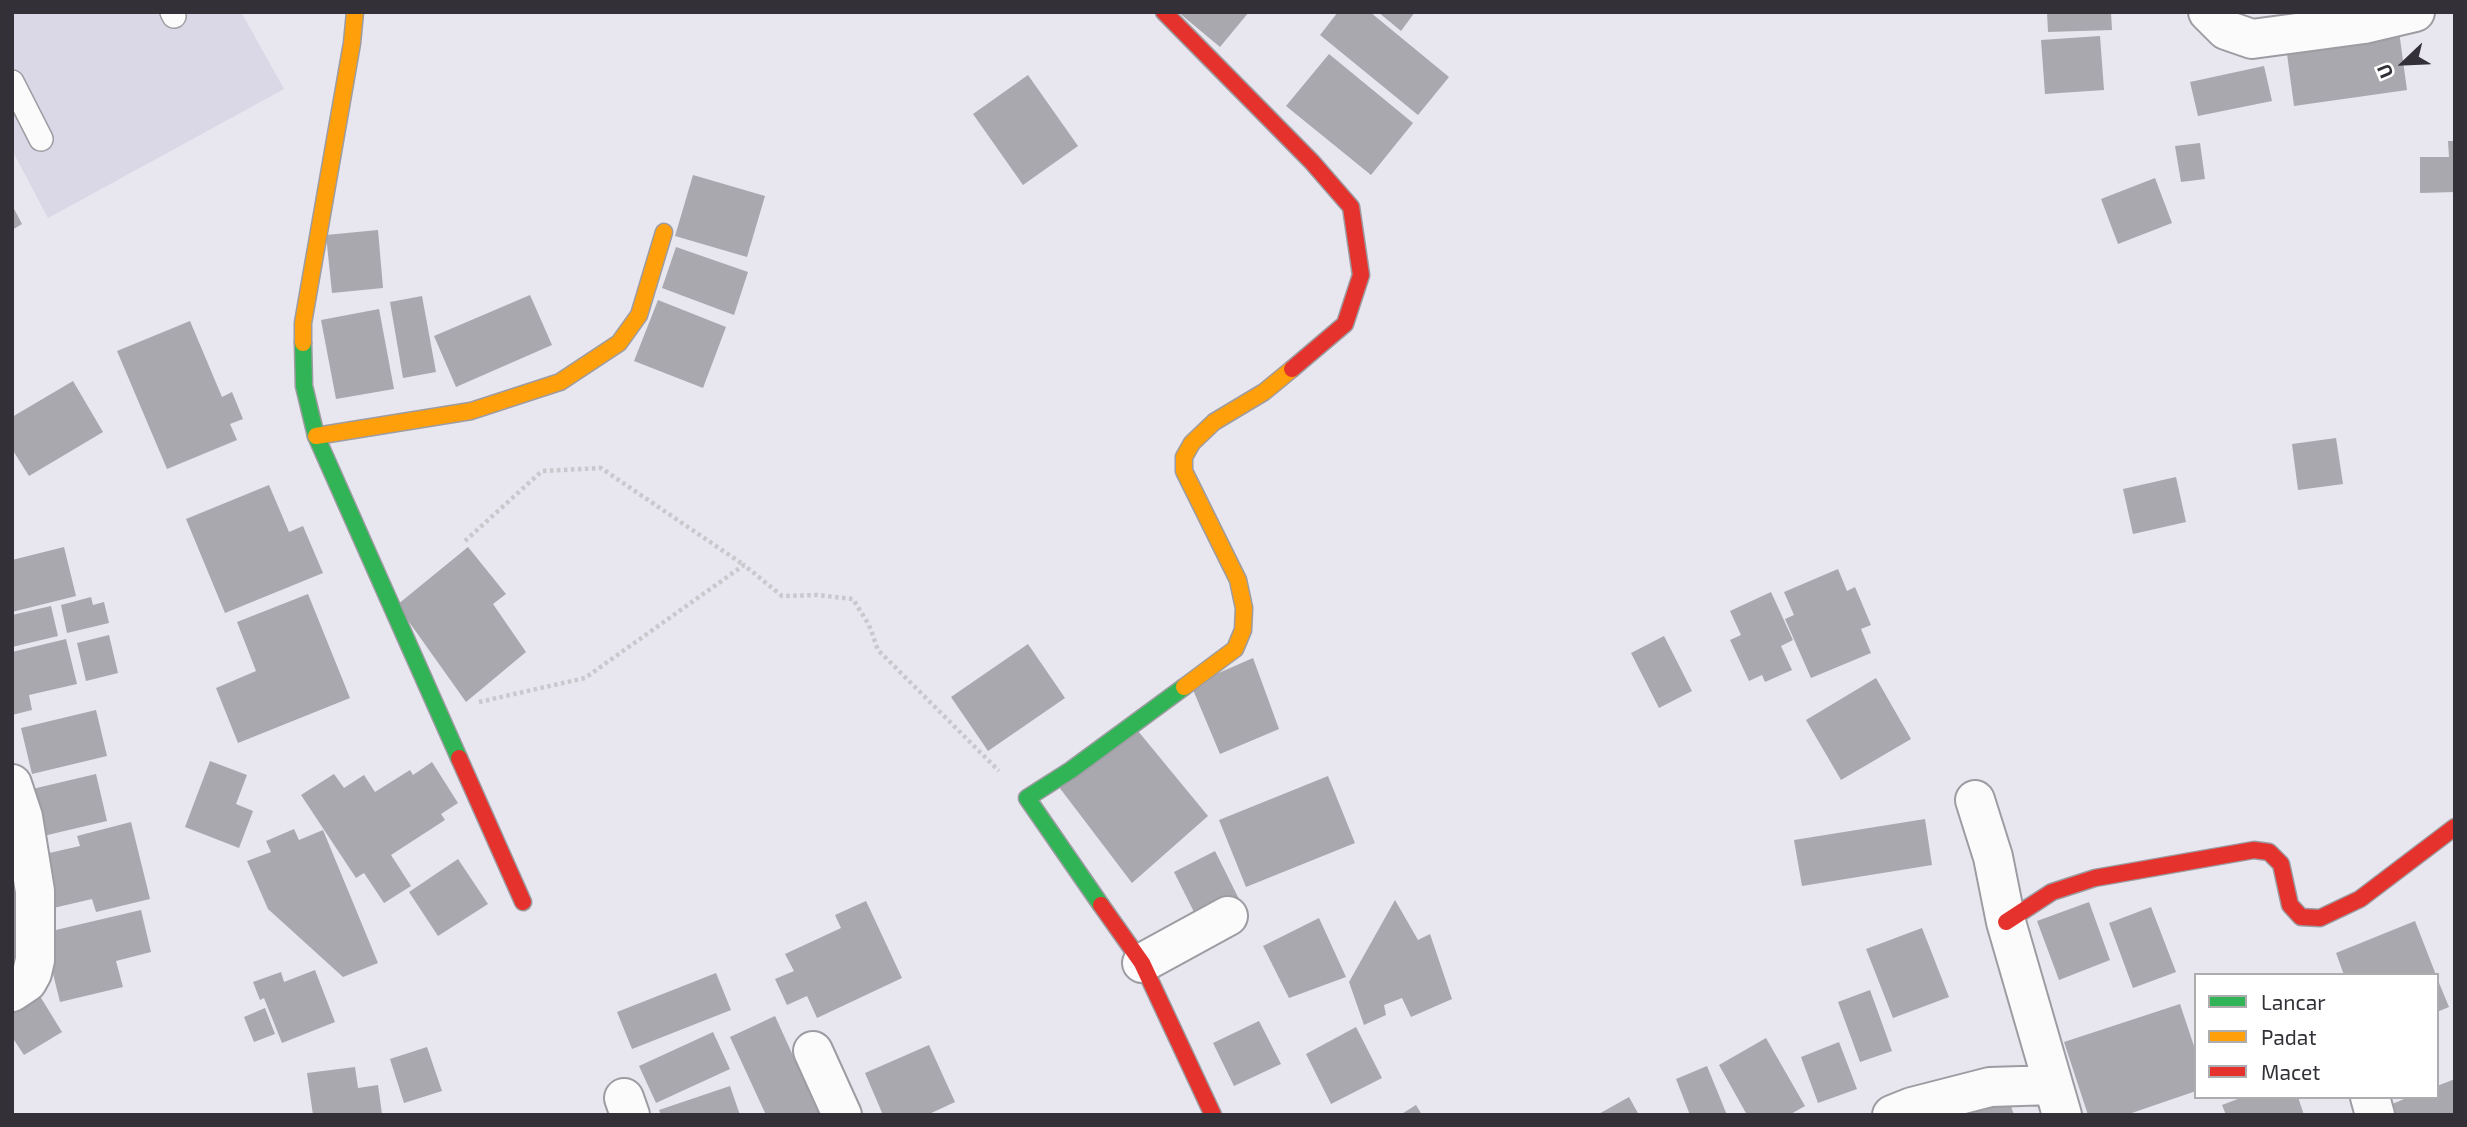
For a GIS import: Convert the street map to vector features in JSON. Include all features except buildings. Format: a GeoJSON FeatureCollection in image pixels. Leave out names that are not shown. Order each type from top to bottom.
{"type":"FeatureCollection","features":[{"type":"Feature","properties":{"kind":"street"},"geometry":{"type":"LineString","coordinates":[[355,12],[352,43],[303,323],[304,386],[316,436],[523,902]]}},
{"type":"Feature","properties":{"kind":"street"},"geometry":{"type":"LineString","coordinates":[[1164,12],[1312,162],[1351,207],[1361,275],[1345,324],[1264,392],[1214,422],[1192,443],[1184,457],[1184,471],[1191,487],[1238,580],[1244,608],[1243,630],[1235,649],[1071,770],[1027,798],[1142,963],[1213,1115]]}},
{"type":"Feature","properties":{"kind":"street"},"geometry":{"type":"LineString","coordinates":[[2208,12],[2225,30],[2252,38],[2281,37],[2364,24],[2415,12]]}},
{"type":"Feature","properties":{"kind":"street"},"geometry":{"type":"LineString","coordinates":[[316,436],[471,411],[560,382],[619,343],[639,315],[664,232]]}},
{"type":"Feature","properties":{"kind":"street"},"geometry":{"type":"LineString","coordinates":[[1892,1115],[1912,1107],[1990,1087],[2058,1100],[2006,922],[1993,857],[1975,800]]}},
{"type":"Feature","properties":{"kind":"street"},"geometry":{"type":"LineString","coordinates":[[12,992],[27,982],[35,960],[35,891],[16,806]]}},
{"type":"Feature","properties":{"kind":"street"},"geometry":{"type":"LineString","coordinates":[[2006,922],[2052,892],[2095,878],[2253,850],[2269,852],[2281,864],[2290,905],[2295,911],[2301,917],[2320,918],[2360,899],[2455,827]]}},
{"type":"Feature","properties":{"kind":"street"},"geometry":{"type":"LineString","coordinates":[[1142,963],[1228,916]]}},
{"type":"Feature","properties":{"kind":"street"},"geometry":{"type":"LineString","coordinates":[[813,1051],[842,1115]]}},
{"type":"Feature","properties":{"kind":"lane"},"geometry":{"type":"LineString","coordinates":[[12,82],[41,139]]}},
{"type":"Feature","properties":{"kind":"path"},"geometry":{"type":"LineString","coordinates":[[465,541],[542,471],[601,468],[744,565],[782,596],[853,598],[869,625],[878,650],[1027,798]]}},
{"type":"Feature","properties":{"kind":"path"},"geometry":{"type":"LineString","coordinates":[[438,711],[585,678],[744,565]]}},
{"type":"Feature","properties":{"kind":"shaded area"},"geometry":{"type":"Polygon","coordinates":[[[12,12],[241,12],[284,89],[48,218],[12,150],[12,12]]]}},
{"type":"Feature","properties":{"kind":"traffic: fast"},"geometry":{"type":"LineString","coordinates":[[303,343],[304,386],[316,436],[459,758]]}},
{"type":"Feature","properties":{"kind":"traffic: fast"},"geometry":{"type":"LineString","coordinates":[[1101,905],[1027,798],[1071,770],[1184,687]]}},
{"type":"Feature","properties":{"kind":"traffic: slow"},"geometry":{"type":"LineString","coordinates":[[303,343],[303,323],[352,43],[355,12]]}},
{"type":"Feature","properties":{"kind":"traffic: slow"},"geometry":{"type":"LineString","coordinates":[[316,436],[471,411],[560,382],[619,343],[639,315],[664,232]]}},
{"type":"Feature","properties":{"kind":"traffic: slow"},"geometry":{"type":"LineString","coordinates":[[1184,687],[1235,649],[1243,630],[1244,608],[1238,580],[1184,471],[1184,457],[1192,443],[1214,422],[1264,392],[1292,369]]}},
{"type":"Feature","properties":{"kind":"traffic: jam"},"geometry":{"type":"LineString","coordinates":[[1164,12],[1312,162],[1351,207],[1361,275],[1345,324],[1292,369]]}},
{"type":"Feature","properties":{"kind":"traffic: jam"},"geometry":{"type":"LineString","coordinates":[[459,758],[523,902]]}},
{"type":"Feature","properties":{"kind":"traffic: jam"},"geometry":{"type":"LineString","coordinates":[[2006,922],[2052,892],[2095,878],[2254,850],[2269,852],[2281,864],[2290,905],[2301,917],[2320,918],[2360,899],[2455,827]]}},
{"type":"Feature","properties":{"kind":"traffic: jam"},"geometry":{"type":"LineString","coordinates":[[1101,905],[1142,963],[1213,1115]]}}]}
